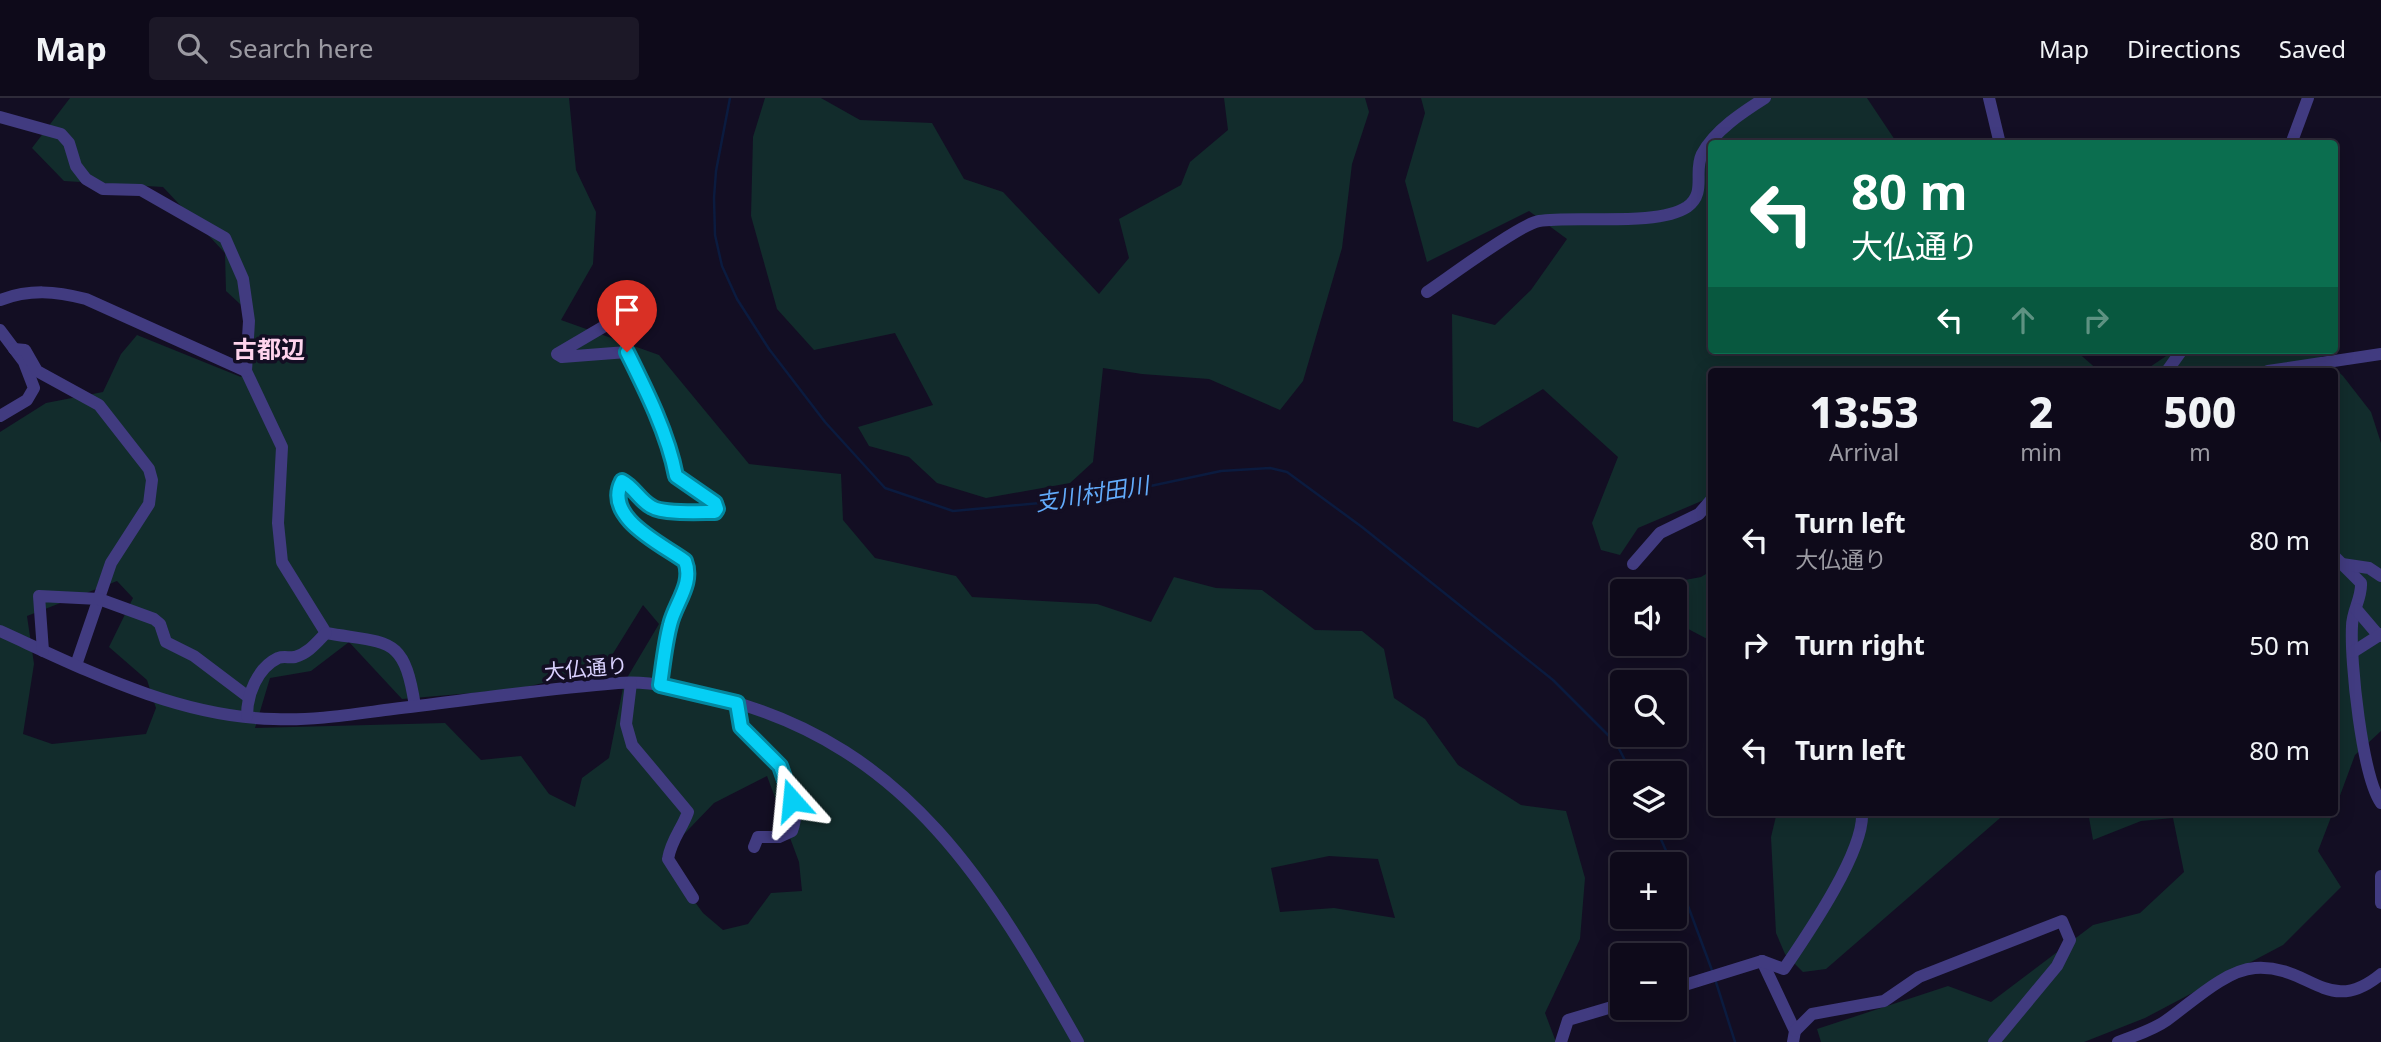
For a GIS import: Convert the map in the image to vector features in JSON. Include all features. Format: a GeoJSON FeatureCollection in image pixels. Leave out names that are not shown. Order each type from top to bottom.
{"type":"FeatureCollection","features":[{"type":"Feature","properties":{"kind":"street"},"geometry":{"type":"LineString","coordinates":[[1712,140],[1765,98]]}},
{"type":"Feature","properties":{"kind":"street"},"geometry":{"type":"LineString","coordinates":[[1989,98],[1999,140]]}},
{"type":"Feature","properties":{"kind":"street"},"geometry":{"type":"LineString","coordinates":[[2292,140],[2308,98]]}},
{"type":"Feature","properties":{"kind":"street"},"geometry":{"type":"LineString","coordinates":[[0,117],[61,134],[69,143],[76,166],[86,179],[103,189],[141,190],[225,238],[243,279],[249,330],[246,371],[282,447],[278,523],[282,562],[326,633],[380,642],[395,649],[407,663],[415,706]]}},
{"type":"Feature","properties":{"kind":"street"},"geometry":{"type":"LineString","coordinates":[[1427,292],[1537,221],[1644,217],[1685,209],[1695,200],[1700,189],[1700,157],[1708,146]]}},
{"type":"Feature","properties":{"kind":"street"},"geometry":{"type":"LineString","coordinates":[[0,300],[18,294],[54,290],[86,299],[246,371]]}},
{"type":"Feature","properties":{"kind":"street"},"geometry":{"type":"LineString","coordinates":[[639,310],[610,322],[557,354],[627,352],[645,386],[655,418],[669,442],[676,476],[715,503],[717,509],[715,512],[661,510],[651,507],[628,484],[622,481],[619,486],[623,508],[634,526],[685,561],[687,567],[686,584],[670,623],[660,685]]}},
{"type":"Feature","properties":{"kind":"street"},"geometry":{"type":"LineString","coordinates":[[0,330],[33,381],[34,388],[27,400],[0,416]]}},
{"type":"Feature","properties":{"kind":"street"},"geometry":{"type":"LineString","coordinates":[[14,349],[25,350],[37,371],[51,381],[99,405],[149,470],[152,480],[149,504],[111,563],[76,665]]}},
{"type":"Feature","properties":{"kind":"street"},"geometry":{"type":"LineString","coordinates":[[2288,368],[2381,354]]}},
{"type":"Feature","properties":{"kind":"street"},"geometry":{"type":"LineString","coordinates":[[1633,564],[1660,533],[1699,514],[1708,504]]}},
{"type":"Feature","properties":{"kind":"street"},"geometry":{"type":"LineString","coordinates":[[2338,560],[2369,568],[2381,576],[2361,589]]}},
{"type":"Feature","properties":{"kind":"street"},"geometry":{"type":"LineString","coordinates":[[2338,560],[2361,583],[2351,624],[2359,723],[2381,803]]}},
{"type":"Feature","properties":{"kind":"street"},"geometry":{"type":"LineString","coordinates":[[43,650],[39,596],[99,599],[154,619],[160,624],[166,642],[194,656],[247,696]]}},
{"type":"Feature","properties":{"kind":"street"},"geometry":{"type":"LineString","coordinates":[[2353,652],[2380,635],[2356,609]]}},
{"type":"Feature","properties":{"kind":"street","name":"大仏通り"},"geometry":{"type":"LineString","coordinates":[[0,631],[130,688],[199,709],[247,716],[273,719],[631,683],[660,685],[737,703],[810,730],[875,773],[923,813],[964,858],[1039,972],[1078,1042]]}},
{"type":"Feature","properties":{"kind":"street"},"geometry":{"type":"LineString","coordinates":[[247,716],[247,696],[259,677],[279,658],[295,657],[310,650],[326,633]]}},
{"type":"Feature","properties":{"kind":"street"},"geometry":{"type":"LineString","coordinates":[[631,683],[626,724],[632,745],[688,812],[676,831],[668,859],[693,898]]}},
{"type":"Feature","properties":{"kind":"street"},"geometry":{"type":"LineString","coordinates":[[737,703],[746,734],[762,744],[780,766],[796,815],[792,831],[779,837],[758,837],[754,847]]}},
{"type":"Feature","properties":{"kind":"street"},"geometry":{"type":"LineString","coordinates":[[1687,984],[1762,961],[1784,969],[1804,940],[1857,846],[1861,816]]}},
{"type":"Feature","properties":{"kind":"street"},"geometry":{"type":"LineString","coordinates":[[2381,876],[2381,903]]}},
{"type":"Feature","properties":{"kind":"street"},"geometry":{"type":"LineString","coordinates":[[1762,961],[1794,1037],[1812,1014],[1884,1002],[1919,977],[2062,920],[2070,940],[2057,966],[1994,1042]]}},
{"type":"Feature","properties":{"kind":"street"},"geometry":{"type":"LineString","coordinates":[[2118,1042],[2166,1021],[2212,987],[2250,968],[2276,969],[2348,993],[2363,988],[2381,974]]}},
{"type":"Feature","properties":{"kind":"street"},"geometry":{"type":"LineString","coordinates":[[1561,1042],[1568,1020],[1610,1008]]}},
{"type":"Feature","properties":{"kind":"green space"},"geometry":{"type":"Polygon","coordinates":[[[70,98],[569,98],[576,170],[596,212],[593,264],[561,320],[659,355],[749,464],[841,474],[843,520],[875,558],[956,576],[972,597],[1097,604],[1151,622],[1174,577],[1216,588],[1262,590],[1315,630],[1362,631],[1384,649],[1394,698],[1425,719],[1458,765],[1521,805],[1566,811],[1585,878],[1580,939],[1545,1013],[1556,1042],[0,1042],[0,432],[46,403],[103,392],[121,354],[137,335],[241,377],[253,316],[226,291],[225,253],[163,187],[64,181],[32,148],[70,98]],[[117,581],[27,616],[34,664],[23,734],[52,744],[146,734],[156,708],[147,680],[109,647],[133,598],[117,581]],[[643,605],[604,668],[518,689],[402,699],[349,642],[311,671],[270,678],[255,728],[445,723],[481,760],[521,756],[549,794],[575,807],[582,778],[609,758],[624,683],[659,624],[643,605]],[[767,776],[714,803],[662,857],[703,913],[723,930],[748,924],[771,893],[802,891],[799,862],[767,776]],[[1329,856],[1271,868],[1280,912],[1334,908],[1395,918],[1378,859],[1329,856]]]}},
{"type":"Feature","properties":{"kind":"green space"},"geometry":{"type":"Polygon","coordinates":[[[765,98],[821,98],[860,120],[932,123],[964,179],[1003,192],[1099,294],[1129,258],[1119,219],[1181,185],[1190,162],[1228,130],[1224,98],[1365,98],[1369,112],[1352,164],[1342,248],[1303,381],[1280,410],[1209,379],[1103,368],[1093,462],[1070,483],[986,498],[937,483],[909,457],[869,446],[858,427],[933,405],[895,333],[814,350],[777,309],[751,216],[753,137],[765,98]]]}},
{"type":"Feature","properties":{"kind":"green space"},"geometry":{"type":"Polygon","coordinates":[[[1421,98],[1867,98],[1895,140],[1708,140],[1708,354],[2080,354],[2096,368],[1708,368],[1708,498],[1638,528],[1620,555],[1601,550],[1592,523],[1618,457],[1543,389],[1478,428],[1453,421],[1452,314],[1495,325],[1531,290],[1567,239],[1529,211],[1427,262],[1405,181],[1425,113],[1421,98]]]}},
{"type":"Feature","properties":{"kind":"green space"},"geometry":{"type":"Polygon","coordinates":[[[2169,354],[2319,354],[2334,368],[2148,368],[2169,354]]]}},
{"type":"Feature","properties":{"kind":"green space"},"geometry":{"type":"Polygon","coordinates":[[[2338,371],[2371,412],[2381,443],[2381,731],[2355,755],[2338,801],[2338,371]]]}},
{"type":"Feature","properties":{"kind":"green space"},"geometry":{"type":"Polygon","coordinates":[[[1708,573],[1708,639],[1687,628],[1687,580],[1708,573]]]}},
{"type":"Feature","properties":{"kind":"green space"},"geometry":{"type":"Polygon","coordinates":[[[1776,816],[2002,816],[1826,969],[1803,972],[1785,954],[1776,933],[1771,837],[1776,816]]]}},
{"type":"Feature","properties":{"kind":"green space"},"geometry":{"type":"Polygon","coordinates":[[[2089,816],[2331,816],[2318,851],[2341,887],[2283,945],[2145,1018],[2084,1042],[1821,1042],[1817,1029],[1948,986],[1991,1002],[2093,925],[2140,913],[2184,872],[2173,818],[2141,821],[2093,840],[2089,816]]]}},
{"type":"Feature","properties":{"kind":"waterway","name":"支川村田川"},"geometry":{"type":"LineString","coordinates":[[730,98],[716,171],[714,198],[715,235],[722,266],[737,299],[769,349],[825,422],[885,488],[953,511],[1094,498],[1221,471],[1270,468],[1287,472],[1362,527],[1553,680],[1616,743],[1625,761]]}},
{"type":"Feature","properties":{"kind":"waterway","name":"支川村田川"},"geometry":{"type":"LineString","coordinates":[[1660,838],[1667,852]]}},
{"type":"Feature","properties":{"kind":"waterway","name":"支川村田川"},"geometry":{"type":"LineString","coordinates":[[1687,903],[1713,973]]}},
{"type":"Feature","properties":{"kind":"waterway","name":"支川村田川"},"geometry":{"type":"LineString","coordinates":[[1715,979],[1735,1042]]}},
{"type":"Feature","properties":{"kind":"district","name":"古都辺"},"geometry":{"type":"Point","coordinates":[269,350]}},
{"type":"Feature","properties":{"kind":"route"},"geometry":{"type":"LineString","coordinates":[[627,352],[645,386],[646,397],[655,418],[669,442],[676,476],[715,503],[717,509],[715,512],[661,510],[651,507],[628,484],[622,481],[619,486],[623,508],[634,526],[685,561],[687,567],[686,584],[670,623],[660,685],[737,703],[741,727],[746,734],[762,744],[780,766],[792,800]]}}]}
